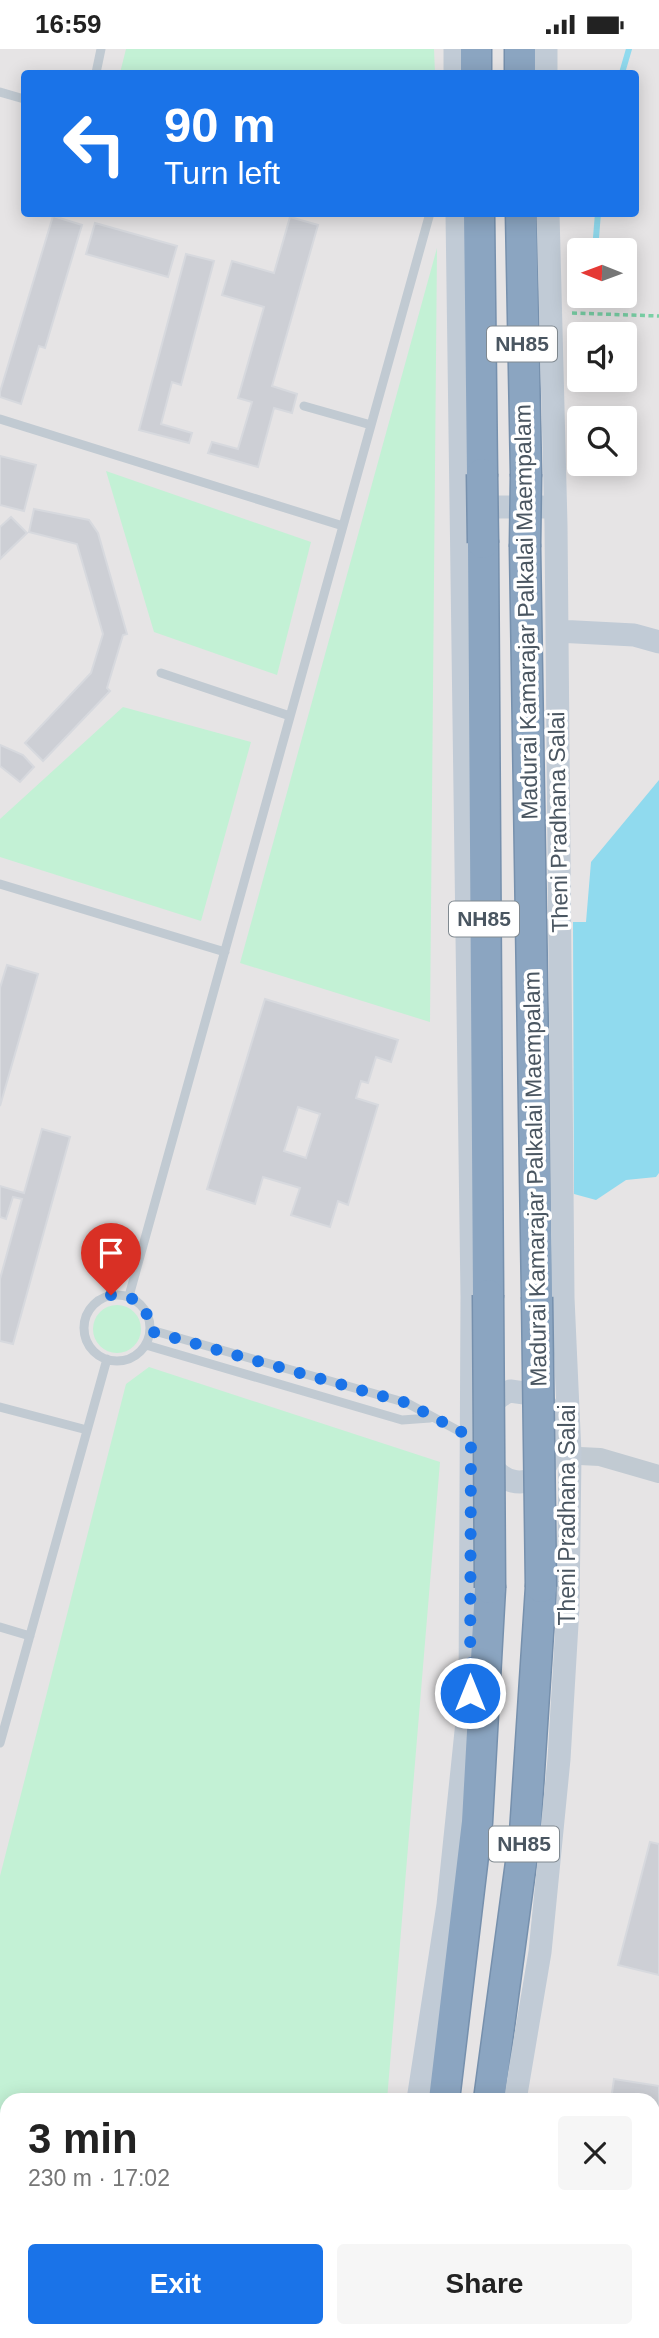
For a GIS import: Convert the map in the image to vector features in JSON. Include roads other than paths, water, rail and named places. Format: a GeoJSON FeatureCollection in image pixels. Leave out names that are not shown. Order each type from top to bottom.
{"type":"FeatureCollection","features":[{"type":"Feature","properties":{"kind":"highway"},"geometry":{"type":"LineString","coordinates":[[476,49],[477,70]]}},
{"type":"Feature","properties":{"kind":"highway"},"geometry":{"type":"LineString","coordinates":[[520,49],[520,70]]}},
{"type":"Feature","properties":{"kind":"highway","name":"Madurai Kamarajar Palkalai Maempalam"},"geometry":{"type":"LineString","coordinates":[[444,2093],[477,1822],[490,1588],[479,217]]}},
{"type":"Feature","properties":{"kind":"highway","name":"Madurai Kamarajar Palkalai Maempalam"},"geometry":{"type":"LineString","coordinates":[[490,2093],[526,1833],[541,1587],[521,217]]}},
{"type":"Feature","properties":{"kind":"street"},"geometry":{"type":"LineString","coordinates":[[455,49],[455,70]]}},
{"type":"Feature","properties":{"kind":"street"},"geometry":{"type":"LineString","coordinates":[[546,49],[546,70]]}},
{"type":"Feature","properties":{"kind":"street","name":"NH85"},"geometry":{"type":"LineString","coordinates":[[419,2093],[448,1905],[470,1693],[470,1493],[477,1436],[471,1385],[457,217]]}},
{"type":"Feature","properties":{"kind":"street","name":"Theni Pradhana Salai"},"geometry":{"type":"LineString","coordinates":[[516,2093],[540,1952],[559,1759],[569,1607],[569,1490],[557,1457],[567,1381],[555,507],[548,217]]}},
{"type":"Feature","properties":{"kind":"street"},"geometry":{"type":"LineString","coordinates":[[461,507],[555,507]]}},
{"type":"Feature","properties":{"kind":"street"},"geometry":{"type":"LineString","coordinates":[[556,631],[634,635],[659,642]]}},
{"type":"Feature","properties":{"kind":"street"},"geometry":{"type":"LineString","coordinates":[[551,1411],[567,1381]]}},
{"type":"Feature","properties":{"kind":"street"},"geometry":{"type":"LineString","coordinates":[[471,1385],[486,1413]]}},
{"type":"Feature","properties":{"kind":"street"},"geometry":{"type":"LineString","coordinates":[[557,1457],[551,1411],[539,1395],[510,1391],[496,1397],[477,1436],[496,1475],[511,1481],[539,1476],[557,1457],[600,1457],[659,1474]]}},
{"type":"Feature","properties":{"kind":"street"},"geometry":{"type":"LineString","coordinates":[[470,1493],[487,1460]]}},
{"type":"Feature","properties":{"kind":"lane"},"geometry":{"type":"LineString","coordinates":[[97,70],[102,49]]}},
{"type":"Feature","properties":{"kind":"lane"},"geometry":{"type":"LineString","coordinates":[[0,92],[21,98]]}},
{"type":"Feature","properties":{"kind":"lane"},"geometry":{"type":"LineString","coordinates":[[129,1296],[429,217]]}},
{"type":"Feature","properties":{"kind":"lane"},"geometry":{"type":"LineString","coordinates":[[304,406],[371,425]]}},
{"type":"Feature","properties":{"kind":"lane"},"geometry":{"type":"LineString","coordinates":[[0,419],[343,526]]}},
{"type":"Feature","properties":{"kind":"lane"},"geometry":{"type":"LineString","coordinates":[[161,673],[290,716]]}},
{"type":"Feature","properties":{"kind":"lane"},"geometry":{"type":"LineString","coordinates":[[0,884],[225,952]]}},
{"type":"Feature","properties":{"kind":"lane"},"geometry":{"type":"LineString","coordinates":[[118,1294],[129,1296],[145,1308],[150,1331],[146,1345],[128,1359],[107,1359],[88,1344],[84,1329],[88,1314],[103,1297],[118,1294]]}},
{"type":"Feature","properties":{"kind":"lane"},"geometry":{"type":"LineString","coordinates":[[150,1331],[407,1403],[430,1418],[477,1436]]}},
{"type":"Feature","properties":{"kind":"lane"},"geometry":{"type":"LineString","coordinates":[[146,1345],[402,1420],[430,1418]]}},
{"type":"Feature","properties":{"kind":"lane"},"geometry":{"type":"LineString","coordinates":[[0,1743],[107,1359]]}},
{"type":"Feature","properties":{"kind":"lane"},"geometry":{"type":"LineString","coordinates":[[0,1407],[87,1430]]}},
{"type":"Feature","properties":{"kind":"lane"},"geometry":{"type":"LineString","coordinates":[[0,1627],[30,1636]]}},
{"type":"Feature","properties":{"kind":"water"},"geometry":{"type":"Polygon","coordinates":[[[659,780],[659,1173],[656,1177],[626,1180],[596,1200],[574,1194],[573,922],[586,922],[591,862],[659,780]]]}},
{"type":"Feature","properties":{"kind":"waterway"},"geometry":{"type":"LineString","coordinates":[[623,70],[629,49]]}},
{"type":"Feature","properties":{"kind":"waterway"},"geometry":{"type":"LineString","coordinates":[[596,238],[598,217]]}}]}
